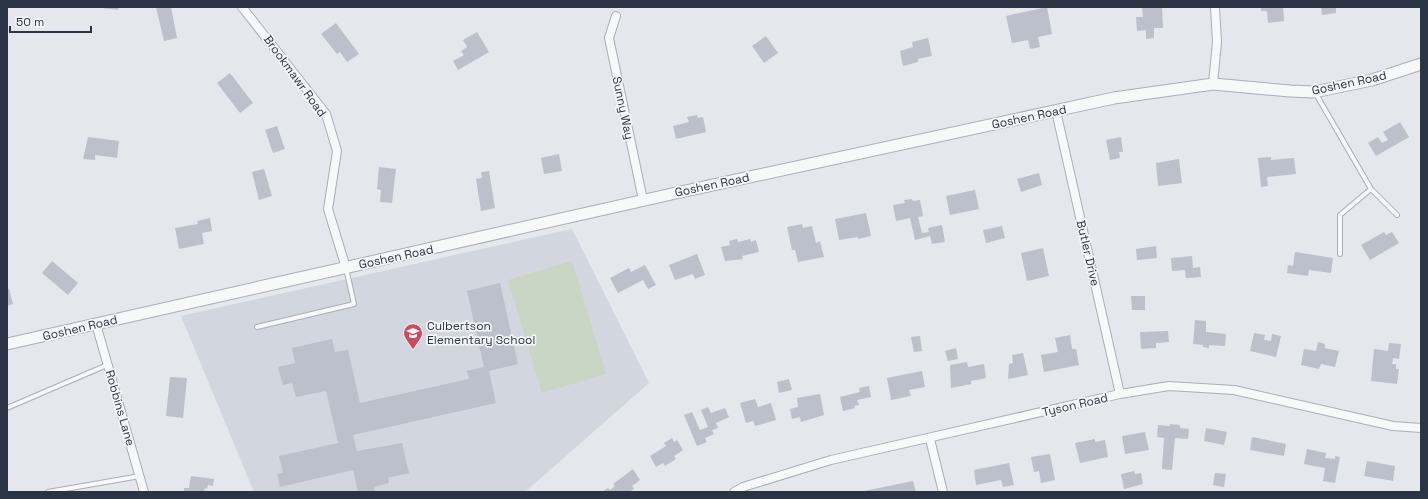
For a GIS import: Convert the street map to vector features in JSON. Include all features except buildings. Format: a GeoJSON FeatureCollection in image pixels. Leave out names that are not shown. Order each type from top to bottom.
{"type":"FeatureCollection","features":[{"type":"Feature","properties":{"kind":"street","name":"Brookmawr Road"},"geometry":{"type":"LineString","coordinates":[[242,7],[326,114],[337,151],[328,209],[346,268]]}},
{"type":"Feature","properties":{"kind":"street"},"geometry":{"type":"LineString","coordinates":[[1213,84],[1217,42],[1215,7]]}},
{"type":"Feature","properties":{"kind":"street","name":"Sunny Way"},"geometry":{"type":"LineString","coordinates":[[616,16],[609,38],[643,200]]}},
{"type":"Feature","properties":{"kind":"street","name":"Goshen Road"},"geometry":{"type":"LineString","coordinates":[[7,344],[643,200],[1114,98],[1213,84],[1314,92],[1372,80],[1421,64]]}},
{"type":"Feature","properties":{"kind":"street","name":"Butler Drive"},"geometry":{"type":"LineString","coordinates":[[1056,111],[1120,394]]}},
{"type":"Feature","properties":{"kind":"street","name":"Robbins Lane"},"geometry":{"type":"LineString","coordinates":[[96,324],[144,492]]}},
{"type":"Feature","properties":{"kind":"street","name":"Tyson Road"},"geometry":{"type":"LineString","coordinates":[[734,492],[743,487],[831,460],[1120,394],[1169,386],[1234,390],[1393,426],[1421,428]]}},
{"type":"Feature","properties":{"kind":"street"},"geometry":{"type":"LineString","coordinates":[[930,438],[943,492]]}},
{"type":"Feature","properties":{"kind":"lane"},"geometry":{"type":"LineString","coordinates":[[1314,92],[1371,189],[1397,215]]}},
{"type":"Feature","properties":{"kind":"lane"},"geometry":{"type":"LineString","coordinates":[[1340,254],[1340,215],[1371,189]]}},
{"type":"Feature","properties":{"kind":"lane"},"geometry":{"type":"LineString","coordinates":[[257,327],[354,304],[346,268]]}},
{"type":"Feature","properties":{"kind":"lane"},"geometry":{"type":"LineString","coordinates":[[7,408],[107,365]]}},
{"type":"Feature","properties":{"kind":"lane"},"geometry":{"type":"LineString","coordinates":[[48,492],[140,476]]}},
{"type":"Feature","properties":{"kind":"shaded area","name":"Culbertson Elementary School"},"geometry":{"type":"Polygon","coordinates":[[[572,229],[649,383],[525,492],[254,492],[181,316],[572,229]]]}},
{"type":"Feature","properties":{"kind":"green space"},"geometry":{"type":"Polygon","coordinates":[[[572,261],[606,374],[542,393],[508,280],[572,261]]]}},
{"type":"Feature","properties":{"kind":"place","name":"Culbertson Elementary School"},"geometry":{"type":"Point","coordinates":[413,350]}}]}
